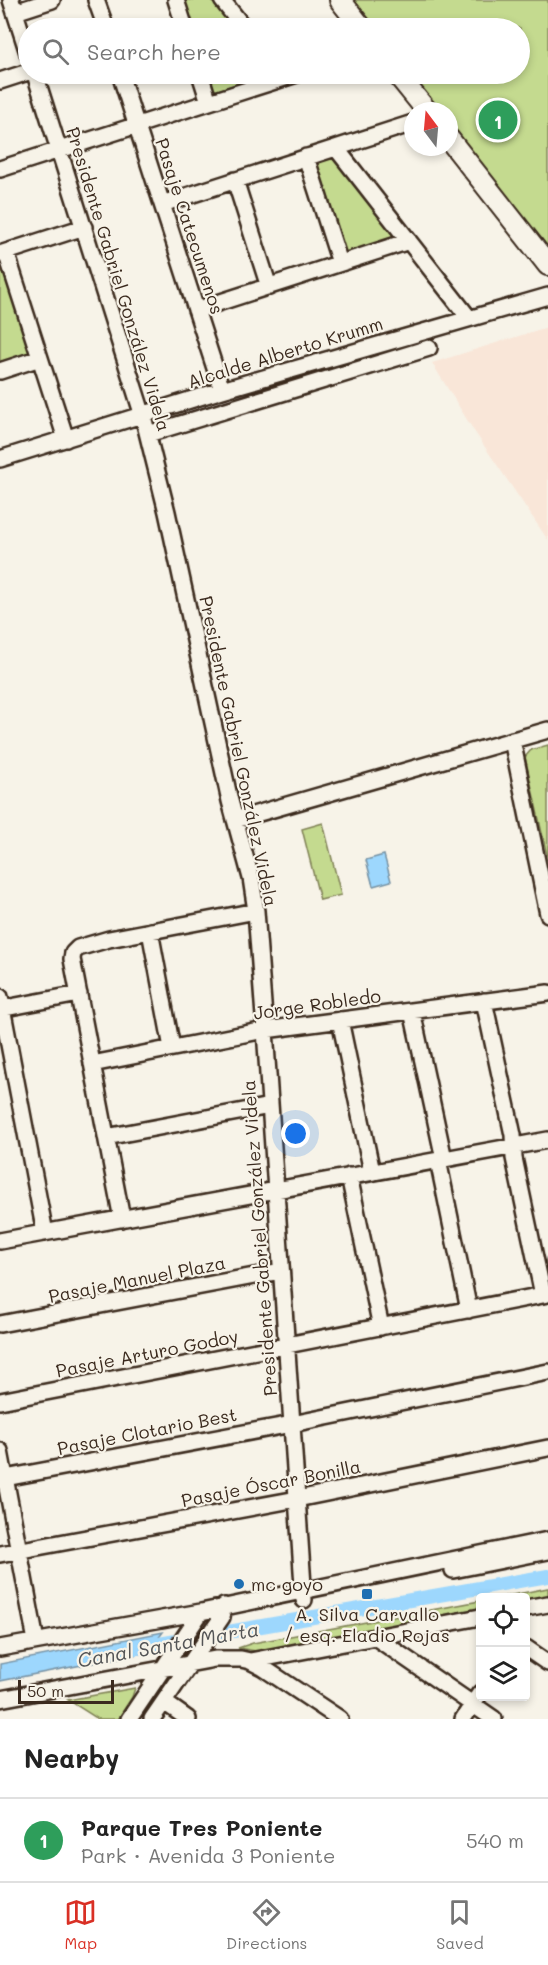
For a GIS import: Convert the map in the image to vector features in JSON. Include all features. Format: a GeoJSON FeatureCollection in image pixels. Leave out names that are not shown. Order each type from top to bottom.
{"type":"FeatureCollection","features":[{"type":"Feature","properties":{"kind":"main road"},"geometry":{"type":"LineString","coordinates":[[340,0],[354,18]]}},
{"type":"Feature","properties":{"kind":"main road"},"geometry":{"type":"LineString","coordinates":[[406,84],[420,102]]}},
{"type":"Feature","properties":{"kind":"main road"},"geometry":{"type":"LineString","coordinates":[[458,151],[548,265]]}},
{"type":"Feature","properties":{"kind":"street"},"geometry":{"type":"LineString","coordinates":[[18,22],[13,6],[52,0]]}},
{"type":"Feature","properties":{"kind":"street"},"geometry":{"type":"LineString","coordinates":[[96,0],[102,18]]}},
{"type":"Feature","properties":{"kind":"street"},"geometry":{"type":"LineString","coordinates":[[176,0],[182,18]]}},
{"type":"Feature","properties":{"kind":"street"},"geometry":{"type":"LineString","coordinates":[[222,0],[236,18]]}},
{"type":"Feature","properties":{"kind":"street"},"geometry":{"type":"LineString","coordinates":[[0,81],[18,75]]}},
{"type":"Feature","properties":{"kind":"street","name":"Presidente Gabriel González Videla"},"geometry":{"type":"LineString","coordinates":[[38,84],[148,434],[235,820],[251,878],[256,911],[265,1030],[304,1596]]}},
{"type":"Feature","properties":{"kind":"street","name":"Pasaje Catecumenos"},"geometry":{"type":"LineString","coordinates":[[123,84],[222,390]]}},
{"type":"Feature","properties":{"kind":"street"},"geometry":{"type":"LineString","coordinates":[[203,84],[209,102]]}},
{"type":"Feature","properties":{"kind":"street"},"geometry":{"type":"LineString","coordinates":[[0,169],[260,84]]}},
{"type":"Feature","properties":{"kind":"street"},"geometry":{"type":"LineString","coordinates":[[162,204],[404,126]]}},
{"type":"Feature","properties":{"kind":"street"},"geometry":{"type":"LineString","coordinates":[[336,148],[469,318]]}},
{"type":"Feature","properties":{"kind":"street"},"geometry":{"type":"LineString","coordinates":[[306,158],[340,263]]}},
{"type":"Feature","properties":{"kind":"street"},"geometry":{"type":"LineString","coordinates":[[235,180],[269,286]]}},
{"type":"Feature","properties":{"kind":"street"},"geometry":{"type":"LineString","coordinates":[[66,439],[3,253],[84,227]]}},
{"type":"Feature","properties":{"kind":"street"},"geometry":{"type":"LineString","coordinates":[[196,310],[409,240]]}},
{"type":"Feature","properties":{"kind":"street","name":"Alcalde Alberto Krumm"},"geometry":{"type":"LineString","coordinates":[[0,459],[222,390],[548,296]]}},
{"type":"Feature","properties":{"kind":"street"},"geometry":{"type":"LineString","coordinates":[[148,434],[429,348]]}},
{"type":"Feature","properties":{"kind":"street"},"geometry":{"type":"LineString","coordinates":[[0,371],[40,358]]}},
{"type":"Feature","properties":{"kind":"street"},"geometry":{"type":"LineString","coordinates":[[235,820],[548,730]]}},
{"type":"Feature","properties":{"kind":"street"},"geometry":{"type":"LineString","coordinates":[[512,740],[548,914]]}},
{"type":"Feature","properties":{"kind":"street"},"geometry":{"type":"LineString","coordinates":[[122,1219],[72,958],[73,953],[78,948],[109,939],[256,911]]}},
{"type":"Feature","properties":{"kind":"street"},"geometry":{"type":"LineString","coordinates":[[150,931],[172,1048]]}},
{"type":"Feature","properties":{"kind":"street","name":"Jorge Robledo"},"geometry":{"type":"LineString","coordinates":[[92,1064],[265,1030],[548,993]]}},
{"type":"Feature","properties":{"kind":"street"},"geometry":{"type":"LineString","coordinates":[[45,1233],[1,1005],[79,994]]}},
{"type":"Feature","properties":{"kind":"street"},"geometry":{"type":"LineString","coordinates":[[484,1001],[513,1135],[514,1158],[545,1294]]}},
{"type":"Feature","properties":{"kind":"street"},"geometry":{"type":"LineString","coordinates":[[412,1011],[469,1310]]}},
{"type":"Feature","properties":{"kind":"street"},"geometry":{"type":"LineString","coordinates":[[340,1020],[372,1172]]}},
{"type":"Feature","properties":{"kind":"street"},"geometry":{"type":"LineString","coordinates":[[106,1137],[270,1106]]}},
{"type":"Feature","properties":{"kind":"street"},"geometry":{"type":"LineString","coordinates":[[0,1241],[548,1140]]}},
{"type":"Feature","properties":{"kind":"street"},"geometry":{"type":"LineString","coordinates":[[349,1176],[381,1327]]}},
{"type":"Feature","properties":{"kind":"street","name":"Pasaje Manuel Plaza"},"geometry":{"type":"LineString","coordinates":[[0,1324],[281,1271]]}},
{"type":"Feature","properties":{"kind":"street","name":"Pasaje Arturo Godoy"},"geometry":{"type":"LineString","coordinates":[[0,1401],[545,1294]]}},
{"type":"Feature","properties":{"kind":"street","name":"Pasaje Clotario Best"},"geometry":{"type":"LineString","coordinates":[[2,1478],[292,1424],[548,1372]]}},
{"type":"Feature","properties":{"kind":"street","name":"Pasaje Óscar Bonilla"},"geometry":{"type":"LineString","coordinates":[[0,1554],[297,1499],[548,1448]]}},
{"type":"Feature","properties":{"kind":"street"},"geometry":{"type":"LineString","coordinates":[[0,1451],[2,1478],[36,1641]]}},
{"type":"Feature","properties":{"kind":"street"},"geometry":{"type":"LineString","coordinates":[[0,1648],[201,1612],[221,1616],[548,1540]]}},
{"type":"Feature","properties":{"kind":"street"},"geometry":{"type":"LineString","coordinates":[[304,1596],[548,1551]]}},
{"type":"Feature","properties":{"kind":"street"},"geometry":{"type":"LineString","coordinates":[[530,1607],[548,1604]]}},
{"type":"Feature","properties":{"kind":"street"},"geometry":{"type":"LineString","coordinates":[[129,1719],[201,1612]]}},
{"type":"Feature","properties":{"kind":"street"},"geometry":{"type":"LineString","coordinates":[[152,1719],[221,1616]]}},
{"type":"Feature","properties":{"kind":"street"},"geometry":{"type":"LineString","coordinates":[[250,1661],[476,1618]]}},
{"type":"Feature","properties":{"kind":"street"},"geometry":{"type":"LineString","coordinates":[[375,1637],[476,1699],[463,1719]]}},
{"type":"Feature","properties":{"kind":"street"},"geometry":{"type":"LineString","coordinates":[[530,1651],[548,1663]]}},
{"type":"Feature","properties":{"kind":"street"},"geometry":{"type":"LineString","coordinates":[[0,1699],[194,1658],[230,1658],[250,1661],[262,1666],[340,1719]]}},
{"type":"Feature","properties":{"kind":"street"},"geometry":{"type":"LineString","coordinates":[[478,1701],[494,1719]]}},
{"type":"Feature","properties":{"kind":"street"},"geometry":{"type":"LineString","coordinates":[[164,1702],[188,1719]]}},
{"type":"Feature","properties":{"kind":"shaded area"},"geometry":{"type":"Polygon","coordinates":[[[548,327],[548,540],[474,431],[432,363],[548,327]]]}},
{"type":"Feature","properties":{"kind":"green space"},"geometry":{"type":"Polygon","coordinates":[[[180,0],[214,0],[228,18],[186,18],[180,0]]]}},
{"type":"Feature","properties":{"kind":"green space"},"geometry":{"type":"Polygon","coordinates":[[[349,0],[548,0],[548,254],[458,139],[458,102],[429,102],[414,84],[530,84],[530,18],[363,18],[349,0]]]}},
{"type":"Feature","properties":{"kind":"green space"},"geometry":{"type":"Polygon","coordinates":[[[209,84],[236,84],[212,92],[209,84]]]}},
{"type":"Feature","properties":{"kind":"green space"},"geometry":{"type":"Polygon","coordinates":[[[331,154],[399,239],[344,257],[313,160],[331,154]]]}},
{"type":"Feature","properties":{"kind":"green space"},"geometry":{"type":"Polygon","coordinates":[[[0,258],[35,352],[0,367],[0,258]]]}},
{"type":"Feature","properties":{"kind":"green space"},"geometry":{"type":"Polygon","coordinates":[[[548,745],[548,860],[525,757],[531,750],[548,745]]]}},
{"type":"Feature","properties":{"kind":"green space"},"geometry":{"type":"Polygon","coordinates":[[[323,823],[341,895],[320,900],[302,829],[323,823]]]}},
{"type":"Feature","properties":{"kind":"green space"},"geometry":{"type":"Polygon","coordinates":[[[548,1588],[548,1601],[530,1604],[530,1593],[522,1593],[548,1588]]]}},
{"type":"Feature","properties":{"kind":"green space"},"geometry":{"type":"Polygon","coordinates":[[[476,1602],[476,1614],[268,1653],[238,1648],[253,1643],[476,1602]]]}},
{"type":"Feature","properties":{"kind":"green space"},"geometry":{"type":"Polygon","coordinates":[[[135,1688],[118,1719],[98,1719],[68,1700],[135,1688]]]}},
{"type":"Feature","properties":{"kind":"water"},"geometry":{"type":"Polygon","coordinates":[[[384,855],[391,881],[373,886],[366,860],[384,855]]]}},
{"type":"Feature","properties":{"kind":"water"},"geometry":{"type":"Polygon","coordinates":[[[163,1632],[148,1652],[0,1681],[0,1664],[163,1632]]]}},
{"type":"Feature","properties":{"kind":"waterway","name":"Canal Santa Marta"},"geometry":{"type":"LineString","coordinates":[[136,1648],[548,1576]]}},
{"type":"Feature","properties":{"kind":"place","name":"Parque Tres Poniente"},"geometry":{"type":"Point","coordinates":[498,120]}},
{"type":"Feature","properties":{"kind":"place","name":"mc goyo"},"geometry":{"type":"Point","coordinates":[239,1584]}},
{"type":"Feature","properties":{"kind":"place","name":"A. Silva Carvallo / esq. Eladio Rojas"},"geometry":{"type":"Point","coordinates":[367,1594]}}]}
